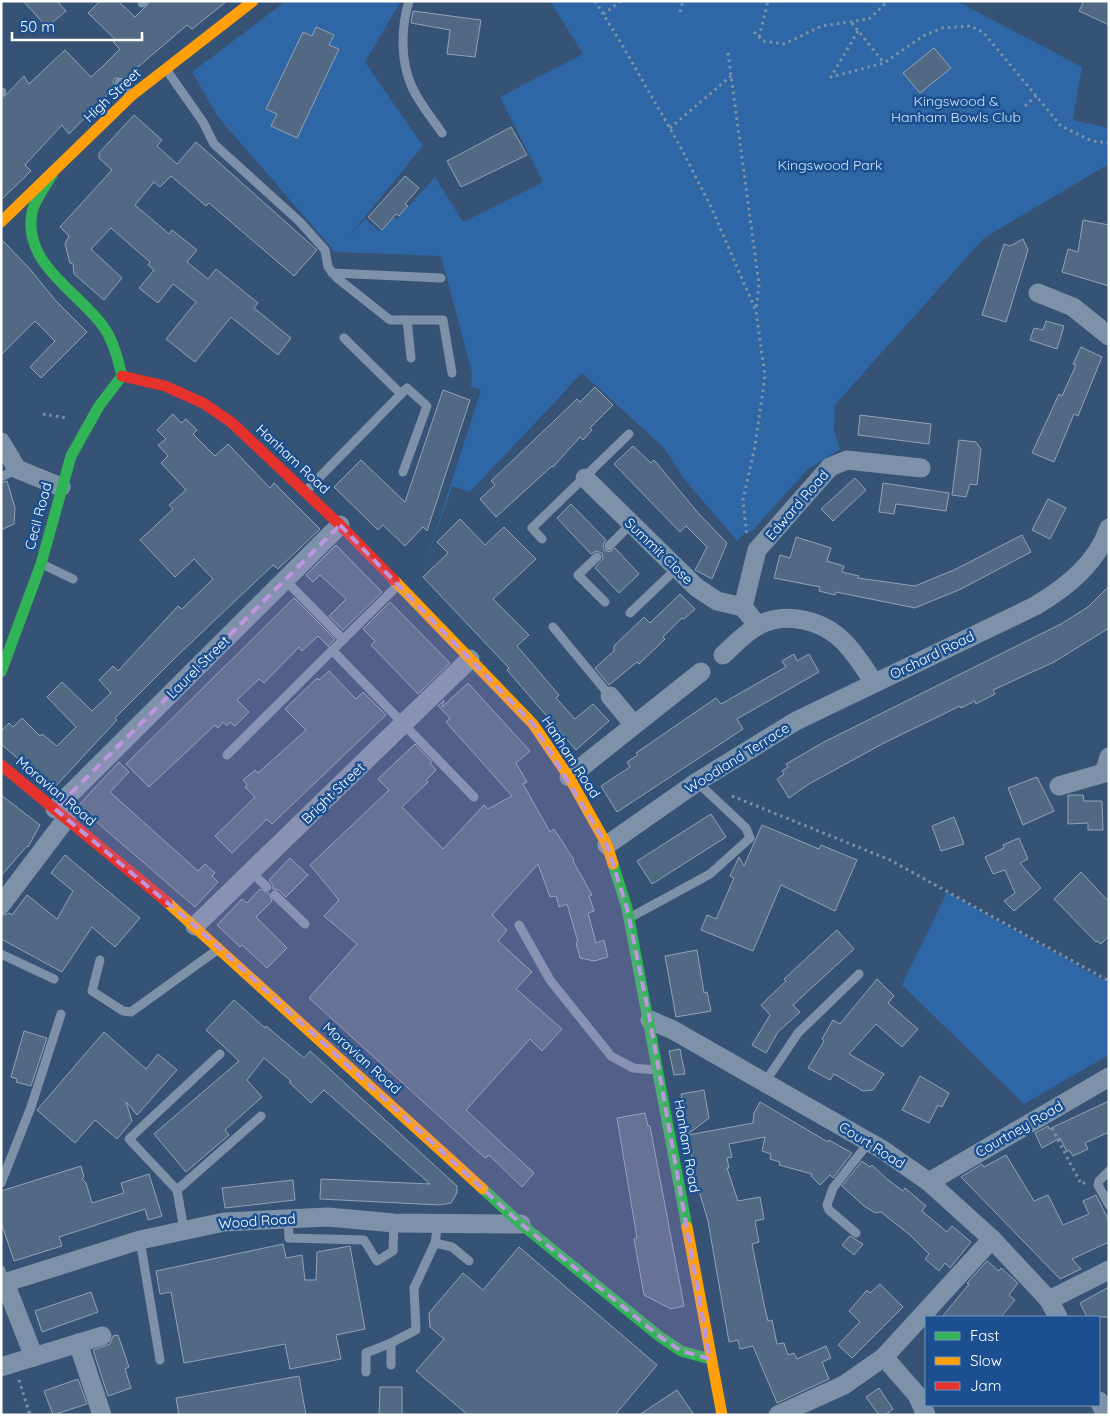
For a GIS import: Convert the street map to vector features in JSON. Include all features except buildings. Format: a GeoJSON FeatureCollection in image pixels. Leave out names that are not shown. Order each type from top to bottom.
{"type":"FeatureCollection","features":[{"type":"Feature","properties":{"kind":"main road","name":"High Street"},"geometry":{"type":"LineString","coordinates":[[1,222],[24,198],[52,175],[131,96],[229,8],[253,1]]}},
{"type":"Feature","properties":{"kind":"main road"},"geometry":{"type":"LineString","coordinates":[[52,175],[32,213],[32,234],[44,263],[109,336],[122,376]]}},
{"type":"Feature","properties":{"kind":"main road"},"geometry":{"type":"LineString","coordinates":[[10,229],[32,234]]}},
{"type":"Feature","properties":{"kind":"main road","name":"Cecil Road"},"geometry":{"type":"LineString","coordinates":[[1,672],[41,564],[71,456],[99,406],[122,376]]}},
{"type":"Feature","properties":{"kind":"main road","name":"Hanham Road"},"geometry":{"type":"LineString","coordinates":[[122,376],[165,386],[203,403],[231,422],[340,525],[533,724],[569,777],[606,845],[629,918],[650,1020],[710,1359],[722,1415]]}},
{"type":"Feature","properties":{"kind":"main road","name":"Moravian Road"},"geometry":{"type":"LineString","coordinates":[[1,765],[196,926],[521,1224],[658,1336],[681,1351],[710,1359]]}},
{"type":"Feature","properties":{"kind":"street"},"geometry":{"type":"LineString","coordinates":[[1038,293],[1073,307],[1109,336]]}},
{"type":"Feature","properties":{"kind":"street"},"geometry":{"type":"LineString","coordinates":[[1,442],[9,473],[61,487]]}},
{"type":"Feature","properties":{"kind":"street","name":"Edward Road"},"geometry":{"type":"LineString","coordinates":[[743,607],[757,550],[830,468],[847,460],[921,468]]}},
{"type":"Feature","properties":{"kind":"street","name":"Summit Close"},"geometry":{"type":"LineString","coordinates":[[585,478],[676,569],[706,595],[729,605],[743,607]]}},
{"type":"Feature","properties":{"kind":"street","name":"Laurel Street"},"geometry":{"type":"LineString","coordinates":[[1,905],[61,814],[340,525]]}},
{"type":"Feature","properties":{"kind":"street","name":"Orchard Road"},"geometry":{"type":"LineString","coordinates":[[723,654],[758,626],[779,618],[801,619],[820,626],[844,641],[874,682],[1035,606],[1060,591],[1083,571],[1107,539]]}},
{"type":"Feature","properties":{"kind":"street"},"geometry":{"type":"LineString","coordinates":[[743,607],[758,626]]}},
{"type":"Feature","properties":{"kind":"street","name":"Bright Street"},"geometry":{"type":"LineString","coordinates":[[196,926],[470,659]]}},
{"type":"Feature","properties":{"kind":"street"},"geometry":{"type":"LineString","coordinates":[[569,777],[701,672]]}},
{"type":"Feature","properties":{"kind":"street","name":"Woodland Terrace"},"geometry":{"type":"LineString","coordinates":[[606,845],[697,782],[796,720],[874,682]]}},
{"type":"Feature","properties":{"kind":"street"},"geometry":{"type":"LineString","coordinates":[[610,696],[634,725]]}},
{"type":"Feature","properties":{"kind":"street"},"geometry":{"type":"LineString","coordinates":[[1060,786],[1104,773],[1109,757]]}},
{"type":"Feature","properties":{"kind":"street","name":"Court Road"},"geometry":{"type":"LineString","coordinates":[[650,1020],[673,1030],[869,1142],[929,1182],[992,1239],[1049,1300],[1057,1316]]}},
{"type":"Feature","properties":{"kind":"street","name":"Courtney Road"},"geometry":{"type":"LineString","coordinates":[[929,1182],[1109,1077]]}},
{"type":"Feature","properties":{"kind":"street","name":"Wood Road"},"geometry":{"type":"LineString","coordinates":[[2,1279],[140,1240],[224,1222],[328,1217],[394,1223],[521,1224]]}},
{"type":"Feature","properties":{"kind":"street"},"geometry":{"type":"LineString","coordinates":[[778,1415],[844,1385],[884,1357],[992,1239]]}},
{"type":"Feature","properties":{"kind":"street"},"geometry":{"type":"LineString","coordinates":[[1049,1300],[1109,1270]]}},
{"type":"Feature","properties":{"kind":"street"},"geometry":{"type":"LineString","coordinates":[[2,1279],[34,1357]]}},
{"type":"Feature","properties":{"kind":"street"},"geometry":{"type":"LineString","coordinates":[[7,1365],[102,1336]]}},
{"type":"Feature","properties":{"kind":"street"},"geometry":{"type":"LineString","coordinates":[[78,1343],[102,1415]]}},
{"type":"Feature","properties":{"kind":"street"},"geometry":{"type":"LineString","coordinates":[[884,1357],[917,1395],[926,1415]]}},
{"type":"Feature","properties":{"kind":"street"},"geometry":{"type":"LineString","coordinates":[[1100,1403],[1106,1415]]}},
{"type":"Feature","properties":{"kind":"lane"},"geometry":{"type":"LineString","coordinates":[[409,1],[403,32],[404,60],[412,86],[442,133]]}},
{"type":"Feature","properties":{"kind":"lane"},"geometry":{"type":"LineString","coordinates":[[164,68],[202,122],[214,144],[300,222],[325,250],[328,267],[332,273],[390,320],[443,320],[452,373]]}},
{"type":"Feature","properties":{"kind":"lane"},"geometry":{"type":"LineString","coordinates":[[119,83],[131,96]]}},
{"type":"Feature","properties":{"kind":"lane"},"geometry":{"type":"LineString","coordinates":[[332,273],[442,278]]}},
{"type":"Feature","properties":{"kind":"lane"},"geometry":{"type":"LineString","coordinates":[[407,320],[410,358]]}},
{"type":"Feature","properties":{"kind":"lane"},"geometry":{"type":"LineString","coordinates":[[344,338],[401,394]]}},
{"type":"Feature","properties":{"kind":"lane"},"geometry":{"type":"LineString","coordinates":[[306,492],[407,388],[427,406],[403,472]]}},
{"type":"Feature","properties":{"kind":"lane"},"geometry":{"type":"LineString","coordinates":[[542,538],[532,528],[629,434]]}},
{"type":"Feature","properties":{"kind":"lane"},"geometry":{"type":"LineString","coordinates":[[609,546],[631,524]]}},
{"type":"Feature","properties":{"kind":"lane"},"geometry":{"type":"LineString","coordinates":[[597,557],[578,575],[605,602]]}},
{"type":"Feature","properties":{"kind":"lane"},"geometry":{"type":"LineString","coordinates":[[41,564],[73,579]]}},
{"type":"Feature","properties":{"kind":"lane"},"geometry":{"type":"LineString","coordinates":[[630,613],[676,569]]}},
{"type":"Feature","properties":{"kind":"lane"},"geometry":{"type":"LineString","coordinates":[[285,580],[343,640]]}},
{"type":"Feature","properties":{"kind":"lane"},"geometry":{"type":"LineString","coordinates":[[227,755],[398,585]]}},
{"type":"Feature","properties":{"kind":"lane"},"geometry":{"type":"LineString","coordinates":[[553,627],[610,696]]}},
{"type":"Feature","properties":{"kind":"lane"},"geometry":{"type":"LineString","coordinates":[[332,650],[474,796]]}},
{"type":"Feature","properties":{"kind":"lane"},"geometry":{"type":"LineString","coordinates":[[629,918],[710,874],[750,838],[746,828],[697,782]]}},
{"type":"Feature","properties":{"kind":"lane"},"geometry":{"type":"LineString","coordinates":[[251,872],[266,887]]}},
{"type":"Feature","properties":{"kind":"lane"},"geometry":{"type":"LineString","coordinates":[[275,895],[305,924]]}},
{"type":"Feature","properties":{"kind":"lane"},"geometry":{"type":"LineString","coordinates":[[519,925],[550,980],[611,1056],[633,1068],[658,1070]]}},
{"type":"Feature","properties":{"kind":"lane"},"geometry":{"type":"LineString","coordinates":[[100,960],[92,991],[123,1011],[131,1012],[219,948]]}},
{"type":"Feature","properties":{"kind":"lane"},"geometry":{"type":"LineString","coordinates":[[1,954],[54,979]]}},
{"type":"Feature","properties":{"kind":"lane"},"geometry":{"type":"LineString","coordinates":[[765,1082],[798,1033],[859,974]]}},
{"type":"Feature","properties":{"kind":"lane"},"geometry":{"type":"LineString","coordinates":[[1,1183],[31,1107],[61,1014]]}},
{"type":"Feature","properties":{"kind":"lane"},"geometry":{"type":"LineString","coordinates":[[184,1230],[176,1190],[129,1139],[220,1054]]}},
{"type":"Feature","properties":{"kind":"lane"},"geometry":{"type":"LineString","coordinates":[[176,1190],[261,1116]]}},
{"type":"Feature","properties":{"kind":"lane"},"geometry":{"type":"LineString","coordinates":[[856,1233],[830,1210],[827,1205],[833,1188],[869,1142]]}},
{"type":"Feature","properties":{"kind":"lane"},"geometry":{"type":"LineString","coordinates":[[1109,1171],[1098,1185],[1109,1205]]}},
{"type":"Feature","properties":{"kind":"lane"},"geometry":{"type":"LineString","coordinates":[[288,1218],[289,1238],[364,1240],[377,1261],[393,1251],[394,1223]]}},
{"type":"Feature","properties":{"kind":"lane"},"geometry":{"type":"LineString","coordinates":[[366,1372],[366,1353],[416,1330],[414,1288],[435,1243],[438,1223]]}},
{"type":"Feature","properties":{"kind":"lane"},"geometry":{"type":"LineString","coordinates":[[140,1240],[160,1360]]}},
{"type":"Feature","properties":{"kind":"lane"},"geometry":{"type":"LineString","coordinates":[[435,1243],[452,1247],[469,1261]]}},
{"type":"Feature","properties":{"kind":"lane"},"geometry":{"type":"LineString","coordinates":[[391,1343],[391,1365]]}},
{"type":"Feature","properties":{"kind":"path"},"geometry":{"type":"LineString","coordinates":[[595,1],[670,128],[711,207],[756,310]]}},
{"type":"Feature","properties":{"kind":"path"},"geometry":{"type":"LineString","coordinates":[[603,14],[621,1]]}},
{"type":"Feature","properties":{"kind":"path"},"geometry":{"type":"LineString","coordinates":[[680,12],[683,1]]}},
{"type":"Feature","properties":{"kind":"path"},"geometry":{"type":"LineString","coordinates":[[759,37],[768,1]]}},
{"type":"Feature","properties":{"kind":"path"},"geometry":{"type":"LineString","coordinates":[[754,32],[763,41],[784,44],[822,26],[870,19],[888,1]]}},
{"type":"Feature","properties":{"kind":"path"},"geometry":{"type":"LineString","coordinates":[[852,23],[884,63]]}},
{"type":"Feature","properties":{"kind":"path"},"geometry":{"type":"LineString","coordinates":[[858,31],[831,77],[884,63],[929,33],[942,28],[970,26],[983,32],[1061,126],[1092,141],[1109,144]]}},
{"type":"Feature","properties":{"kind":"path"},"geometry":{"type":"LineString","coordinates":[[728,53],[759,285],[756,310],[765,376],[755,446],[743,500],[745,533],[757,550]]}},
{"type":"Feature","properties":{"kind":"path"},"geometry":{"type":"LineString","coordinates":[[670,128],[731,76]]}},
{"type":"Feature","properties":{"kind":"path"},"geometry":{"type":"LineString","coordinates":[[1024,106],[1036,96]]}},
{"type":"Feature","properties":{"kind":"path"},"geometry":{"type":"LineString","coordinates":[[725,793],[890,860],[1109,981]]}},
{"type":"Feature","properties":{"kind":"path"},"geometry":{"type":"LineString","coordinates":[[1044,1114],[1081,1184],[1090,1181],[1099,1182]]}},
{"type":"Feature","properties":{"kind":"path"},"geometry":{"type":"LineString","coordinates":[[7,1365],[30,1415]]}},
{"type":"Feature","properties":{"kind":"highlighted area"},"geometry":{"type":"Polygon","coordinates":[[[340,525],[533,724],[607,845],[627,908],[650,1020],[710,1359],[681,1351],[659,1336],[521,1224],[195,926],[55,809],[340,525]]]}},
{"type":"Feature","properties":{"kind":"green space"},"geometry":{"type":"Polygon","coordinates":[[[286,1],[401,1],[365,62],[423,146],[345,241],[365,219],[379,231],[393,216],[397,219],[435,177],[463,222],[543,182],[500,97],[583,54],[550,1],[957,1],[1082,67],[1073,120],[1109,128],[1109,164],[984,238],[835,405],[834,431],[840,449],[807,470],[752,531],[745,533],[737,541],[684,479],[664,448],[582,373],[470,492],[452,486],[421,577],[481,390],[471,387],[472,373],[441,256],[335,252],[218,117],[192,72],[286,1]]]}},
{"type":"Feature","properties":{"kind":"green space"},"geometry":{"type":"Polygon","coordinates":[[[947,892],[1109,983],[1109,1055],[1024,1104],[902,985],[947,892]]]}},
{"type":"Feature","properties":{"kind":"traffic: fast"},"geometry":{"type":"LineString","coordinates":[[1,672],[41,564],[71,456],[99,406],[122,376],[113,346],[105,329],[44,263],[36,247],[31,231],[33,207],[52,175]]}},
{"type":"Feature","properties":{"kind":"traffic: fast"},"geometry":{"type":"LineString","coordinates":[[613,864],[627,908],[687,1227]]}},
{"type":"Feature","properties":{"kind":"traffic: fast"},"geometry":{"type":"LineString","coordinates":[[483,1189],[521,1224],[659,1336],[681,1351],[710,1359]]}},
{"type":"Feature","properties":{"kind":"traffic: slow"},"geometry":{"type":"LineString","coordinates":[[1,222],[131,96],[253,1]]}},
{"type":"Feature","properties":{"kind":"traffic: slow"},"geometry":{"type":"LineString","coordinates":[[394,580],[533,724],[569,777],[607,845],[613,864]]}},
{"type":"Feature","properties":{"kind":"traffic: slow"},"geometry":{"type":"LineString","coordinates":[[167,902],[483,1189]]}},
{"type":"Feature","properties":{"kind":"traffic: slow"},"geometry":{"type":"LineString","coordinates":[[687,1227],[722,1415]]}},
{"type":"Feature","properties":{"kind":"traffic: jam"},"geometry":{"type":"LineString","coordinates":[[122,376],[165,386],[203,403],[231,422],[340,525],[394,580]]}},
{"type":"Feature","properties":{"kind":"traffic: jam"},"geometry":{"type":"LineString","coordinates":[[1,765],[167,902]]}},
{"type":"Feature","properties":{"kind":"park label","name":"Kingswood & Hanham Bowls Club"},"geometry":{"type":"Point","coordinates":[956,109]}},
{"type":"Feature","properties":{"kind":"park label","name":"Kingswood Park"},"geometry":{"type":"Point","coordinates":[830,165]}}]}
